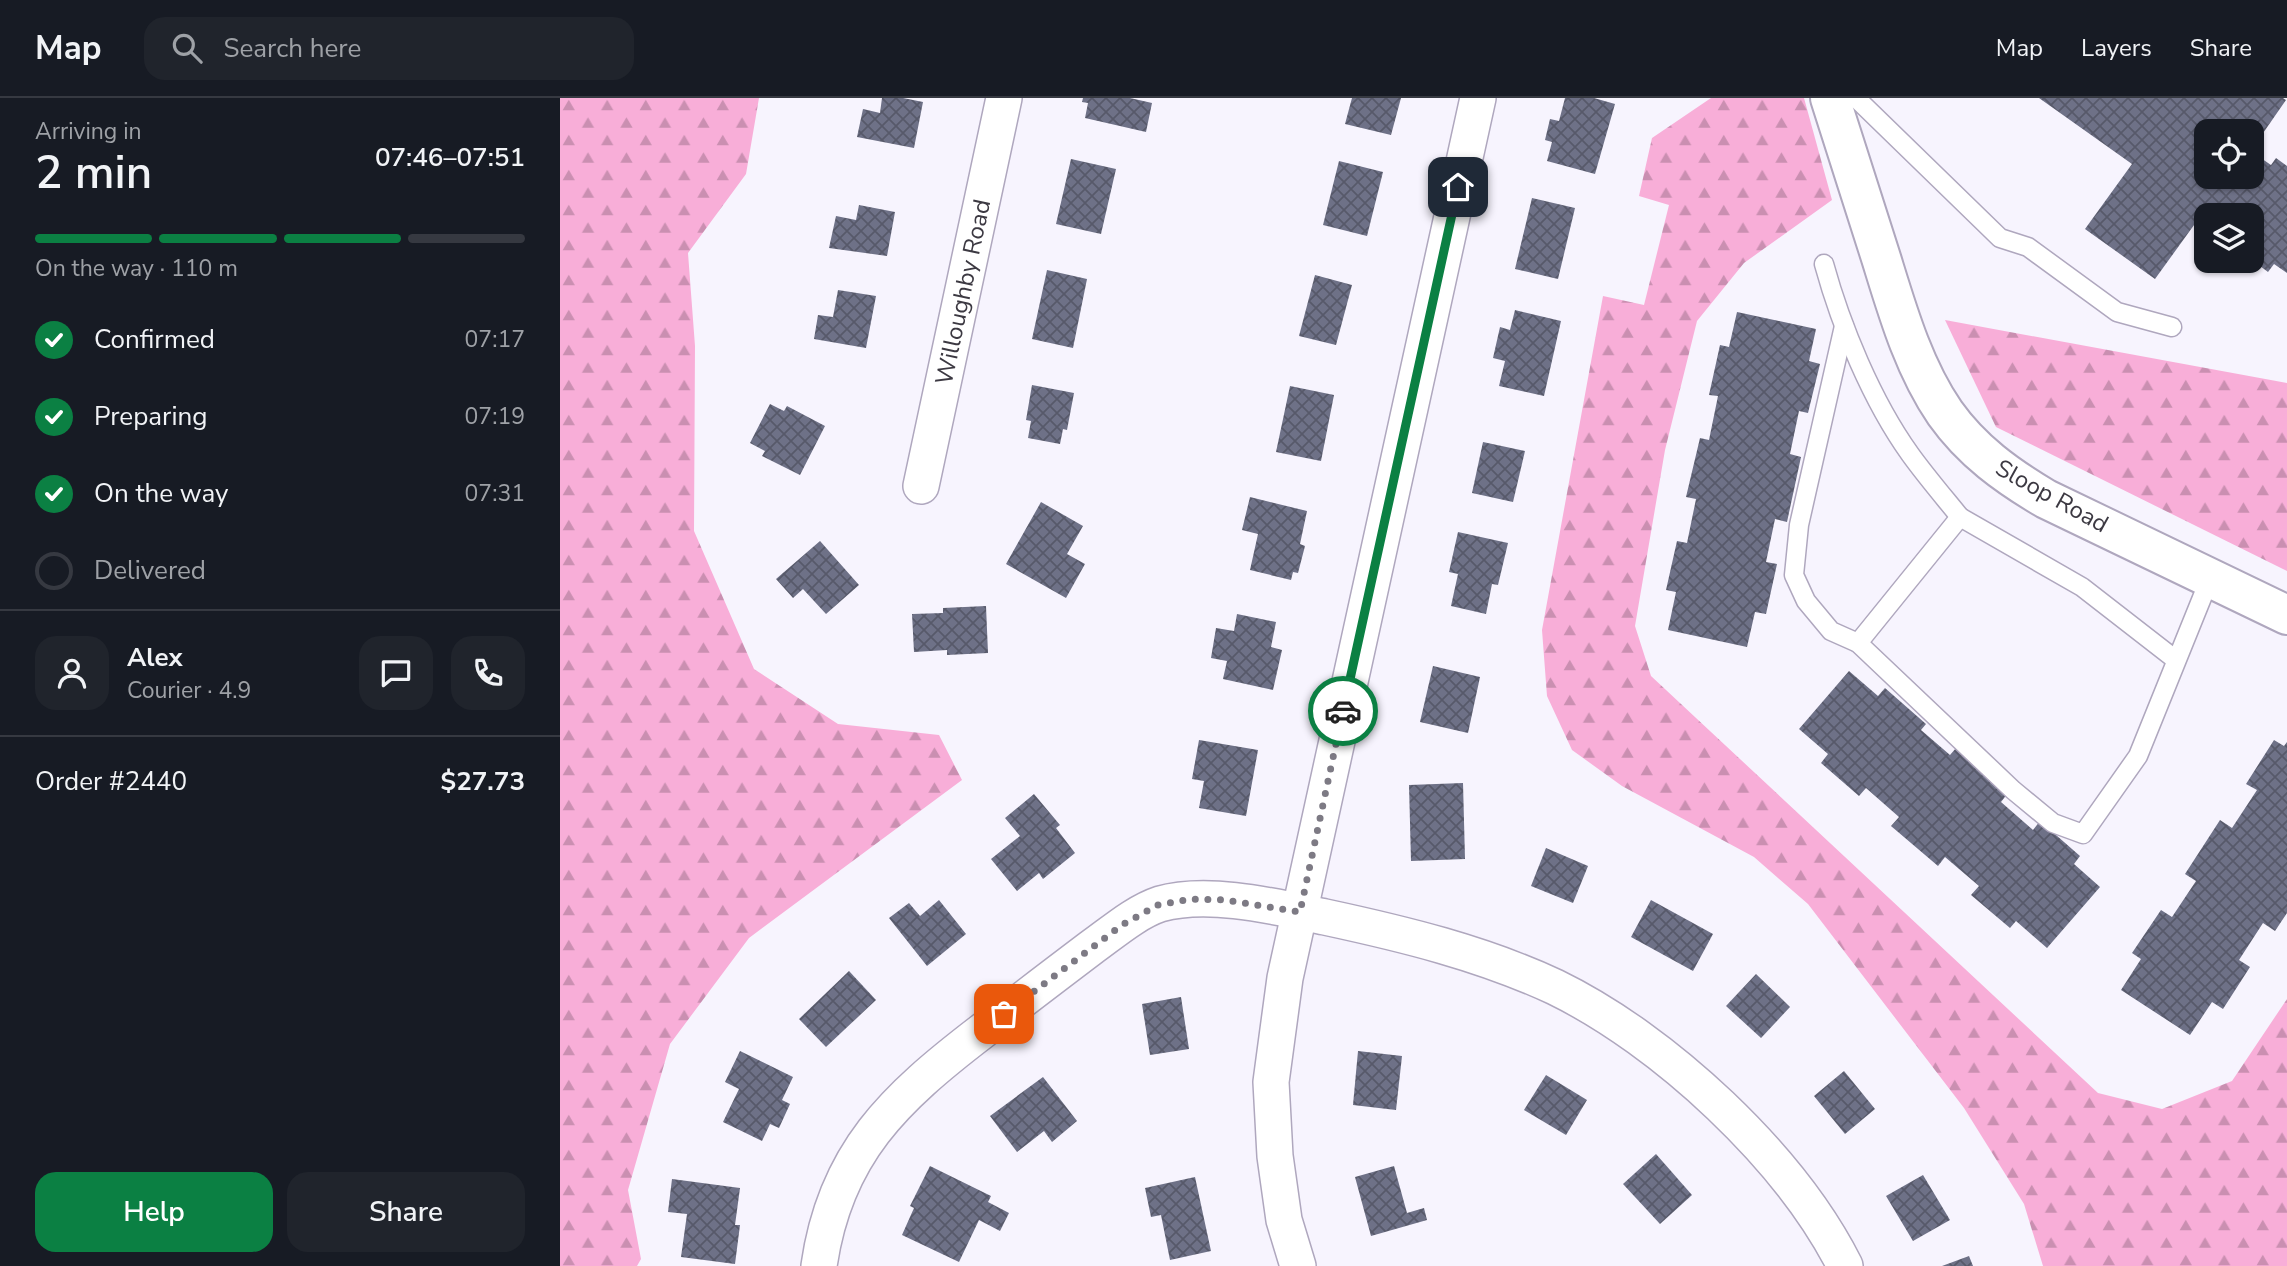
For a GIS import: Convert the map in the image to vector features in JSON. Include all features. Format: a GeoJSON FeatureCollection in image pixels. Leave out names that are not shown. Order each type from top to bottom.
{"type":"FeatureCollection","features":[{"type":"Feature","properties":{"kind":"street","name":"Willoughby Road"},"geometry":{"type":"LineString","coordinates":[[921,486],[1004,98]]}},
{"type":"Feature","properties":{"kind":"street"},"geometry":{"type":"LineString","coordinates":[[1298,1266],[1284,1220],[1275,1156],[1271,1082],[1283,990],[1478,98]]}},
{"type":"Feature","properties":{"kind":"street","name":"Sloop Road"},"geometry":{"type":"LineString","coordinates":[[1830,98],[1898,313],[1927,383],[1945,414],[1986,460],[2046,499],[2287,615]]}},
{"type":"Feature","properties":{"kind":"street"},"geometry":{"type":"LineString","coordinates":[[820,1266],[823,1243],[835,1200],[852,1162],[901,1097],[942,1062],[1122,925],[1158,905],[1191,899],[1225,900],[1300,912],[1411,936],[1517,971],[1557,989],[1633,1034],[1672,1063],[1710,1098],[1775,1164],[1811,1211],[1845,1266]]}},
{"type":"Feature","properties":{"kind":"lane"},"geometry":{"type":"LineString","coordinates":[[1856,98],[2000,238],[2028,247],[2117,312],[2172,327]]}},
{"type":"Feature","properties":{"kind":"lane"},"geometry":{"type":"LineString","coordinates":[[1824,264],[1835,306],[1884,413],[1909,453],[1960,517],[2082,587],[2176,660]]}},
{"type":"Feature","properties":{"kind":"lane"},"geometry":{"type":"LineString","coordinates":[[1844,326],[1799,525],[1794,575],[1806,601],[1831,631],[1858,643],[2013,790],[2053,822],[2083,834],[2138,756],[2210,578]]}},
{"type":"Feature","properties":{"kind":"lane"},"geometry":{"type":"LineString","coordinates":[[1858,643],[1960,517]]}},
{"type":"Feature","properties":{"kind":"green space"},"geometry":{"type":"Polygon","coordinates":[[[560,98],[759,98],[746,174],[688,253],[695,346],[694,531],[754,669],[838,724],[939,735],[962,780],[749,938],[670,1044],[628,1190],[641,1259],[637,1266],[560,1266],[560,98]]]}},
{"type":"Feature","properties":{"kind":"green space"},"geometry":{"type":"Polygon","coordinates":[[[1711,98],[1804,98],[1832,200],[1744,263],[1697,321],[1665,450],[1635,626],[1651,676],[2098,1093],[2162,1109],[2232,1081],[2287,999],[2287,1266],[2043,1266],[2024,1204],[1964,1108],[1808,904],[1754,857],[1622,786],[1572,750],[1547,696],[1542,630],[1603,296],[1644,305],[1669,205],[1639,196],[1652,138],[1711,98]]]}},
{"type":"Feature","properties":{"kind":"green space"},"geometry":{"type":"Polygon","coordinates":[[[1945,320],[2287,383],[2287,571],[1996,427],[1945,320]]]}},
{"type":"Feature","properties":{"kind":"building"},"geometry":{"type":"Polygon","coordinates":[[[882,98],[923,102],[914,148],[857,137],[863,109],[880,113],[882,98]]]}},
{"type":"Feature","properties":{"kind":"building"},"geometry":{"type":"Polygon","coordinates":[[[1083,98],[1130,98],[1152,103],[1146,132],[1085,118],[1088,103],[1082,102],[1083,98]]]}},
{"type":"Feature","properties":{"kind":"building"},"geometry":{"type":"Polygon","coordinates":[[[1352,98],[1401,98],[1391,135],[1345,124],[1352,98]]]}},
{"type":"Feature","properties":{"kind":"building"},"geometry":{"type":"Polygon","coordinates":[[[1565,98],[1594,98],[1615,104],[1595,174],[1547,161],[1552,142],[1545,140],[1550,119],[1559,121],[1565,98]]]}},
{"type":"Feature","properties":{"kind":"building"},"geometry":{"type":"Polygon","coordinates":[[[2039,98],[2286,100],[2264,132],[2264,119],[2194,119],[2194,189],[2264,189],[2264,160],[2271,165],[2276,158],[2287,166],[2287,273],[2274,264],[2268,272],[2264,269],[2264,203],[2194,203],[2194,225],[2155,279],[2085,229],[2132,164],[2039,98]]]}},
{"type":"Feature","properties":{"kind":"building"},"geometry":{"type":"Polygon","coordinates":[[[1071,159],[1116,169],[1101,234],[1056,224],[1071,159]]]}},
{"type":"Feature","properties":{"kind":"building"},"geometry":{"type":"Polygon","coordinates":[[[1339,161],[1383,172],[1367,236],[1323,225],[1339,161]]]}},
{"type":"Feature","properties":{"kind":"building"},"geometry":{"type":"Polygon","coordinates":[[[1532,198],[1575,208],[1558,279],[1515,269],[1532,198]]]}},
{"type":"Feature","properties":{"kind":"building"},"geometry":{"type":"Polygon","coordinates":[[[859,205],[895,212],[887,256],[829,248],[836,216],[856,220],[859,205]]]}},
{"type":"Feature","properties":{"kind":"building"},"geometry":{"type":"Polygon","coordinates":[[[1047,270],[1087,279],[1073,348],[1032,339],[1047,270]]]}},
{"type":"Feature","properties":{"kind":"building"},"geometry":{"type":"Polygon","coordinates":[[[1315,275],[1352,285],[1336,345],[1299,336],[1315,275]]]}},
{"type":"Feature","properties":{"kind":"building"},"geometry":{"type":"Polygon","coordinates":[[[838,290],[876,296],[866,348],[814,339],[818,315],[833,317],[838,290]]]}},
{"type":"Feature","properties":{"kind":"building"},"geometry":{"type":"Polygon","coordinates":[[[1515,310],[1561,321],[1544,396],[1499,386],[1505,361],[1493,358],[1500,327],[1510,330],[1515,310]]]}},
{"type":"Feature","properties":{"kind":"building"},"geometry":{"type":"Polygon","coordinates":[[[1737,312],[1816,329],[1809,361],[1820,364],[1808,413],[1799,411],[1790,454],[1801,457],[1787,522],[1775,519],[1766,562],[1777,564],[1766,614],[1755,612],[1747,647],[1668,630],[1676,592],[1666,590],[1677,541],[1687,543],[1696,499],[1686,497],[1700,438],[1709,440],[1718,396],[1709,395],[1720,345],[1729,347],[1737,312]]]}},
{"type":"Feature","properties":{"kind":"building"},"geometry":{"type":"Polygon","coordinates":[[[1032,385],[1074,393],[1067,430],[1063,429],[1060,444],[1028,438],[1031,421],[1026,420],[1032,385]]]}},
{"type":"Feature","properties":{"kind":"building"},"geometry":{"type":"Polygon","coordinates":[[[1290,386],[1334,395],[1321,461],[1276,452],[1290,386]]]}},
{"type":"Feature","properties":{"kind":"building"},"geometry":{"type":"Polygon","coordinates":[[[770,404],[784,411],[787,406],[825,426],[800,475],[762,456],[765,451],[750,443],[770,404]]]}},
{"type":"Feature","properties":{"kind":"building"},"geometry":{"type":"Polygon","coordinates":[[[1483,442],[1525,451],[1513,502],[1472,493],[1483,442]]]}},
{"type":"Feature","properties":{"kind":"building"},"geometry":{"type":"Polygon","coordinates":[[[1250,497],[1307,511],[1300,544],[1305,546],[1298,573],[1293,572],[1291,580],[1250,570],[1258,534],[1242,530],[1250,497]]]}},
{"type":"Feature","properties":{"kind":"building"},"geometry":{"type":"Polygon","coordinates":[[[1041,502],[1083,526],[1067,554],[1085,564],[1066,598],[1006,564],[1041,502]]]}},
{"type":"Feature","properties":{"kind":"building"},"geometry":{"type":"Polygon","coordinates":[[[1458,532],[1508,543],[1498,585],[1492,584],[1486,614],[1451,606],[1458,574],[1449,572],[1458,532]]]}},
{"type":"Feature","properties":{"kind":"building"},"geometry":{"type":"Polygon","coordinates":[[[820,541],[859,585],[826,614],[803,589],[793,598],[776,579],[820,541]]]}},
{"type":"Feature","properties":{"kind":"building"},"geometry":{"type":"Polygon","coordinates":[[[986,606],[988,653],[947,655],[947,650],[914,652],[912,614],[943,613],[943,608],[986,606]]]}},
{"type":"Feature","properties":{"kind":"building"},"geometry":{"type":"Polygon","coordinates":[[[1237,614],[1276,622],[1271,647],[1282,650],[1273,690],[1223,679],[1227,661],[1211,658],[1216,628],[1234,631],[1237,614]]]}},
{"type":"Feature","properties":{"kind":"building"},"geometry":{"type":"Polygon","coordinates":[[[1433,666],[1480,677],[1468,733],[1420,722],[1433,666]]]}},
{"type":"Feature","properties":{"kind":"building"},"geometry":{"type":"Polygon","coordinates":[[[1849,671],[1878,696],[1885,688],[1926,724],[1921,730],[1950,755],[1956,748],[2008,793],[2001,802],[2033,830],[2040,821],[2080,856],[2074,864],[2100,887],[2047,948],[2016,921],[2010,928],[1971,895],[1979,886],[1945,857],[1938,866],[1891,826],[1899,817],[1866,788],[1859,796],[1821,763],[1828,754],[1799,729],[1849,671]]]}},
{"type":"Feature","properties":{"kind":"building"},"geometry":{"type":"Polygon","coordinates":[[[1199,740],[1258,750],[1246,816],[1199,808],[1204,781],[1192,779],[1199,740]]]}},
{"type":"Feature","properties":{"kind":"building"},"geometry":{"type":"Polygon","coordinates":[[[2274,740],[2284,746],[2287,742],[2287,913],[2275,931],[2263,923],[2239,960],[2250,967],[2223,1009],[2212,1002],[2190,1035],[2121,990],[2141,959],[2132,953],[2161,910],[2172,917],[2196,881],[2185,874],[2220,820],[2232,828],[2257,790],[2246,784],[2274,740]]]}},
{"type":"Feature","properties":{"kind":"building"},"geometry":{"type":"Polygon","coordinates":[[[1463,783],[1465,859],[1411,861],[1409,785],[1463,783]]]}},
{"type":"Feature","properties":{"kind":"building"},"geometry":{"type":"Polygon","coordinates":[[[1034,794],[1060,825],[1056,828],[1075,853],[1043,879],[1039,873],[1017,891],[991,859],[1020,836],[1005,818],[1034,794]]]}},
{"type":"Feature","properties":{"kind":"building"},"geometry":{"type":"Polygon","coordinates":[[[1546,848],[1588,866],[1573,903],[1531,886],[1546,848]]]}},
{"type":"Feature","properties":{"kind":"building"},"geometry":{"type":"Polygon","coordinates":[[[939,900],[966,934],[927,966],[889,918],[909,903],[920,916],[939,900]]]}},
{"type":"Feature","properties":{"kind":"building"},"geometry":{"type":"Polygon","coordinates":[[[1651,900],[1713,934],[1693,971],[1631,937],[1651,900]]]}},
{"type":"Feature","properties":{"kind":"building"},"geometry":{"type":"Polygon","coordinates":[[[849,971],[876,1000],[826,1047],[799,1019],[849,971]]]}},
{"type":"Feature","properties":{"kind":"building"},"geometry":{"type":"Polygon","coordinates":[[[1756,974],[1790,1007],[1761,1038],[1726,1006],[1756,974]]]}},
{"type":"Feature","properties":{"kind":"building"},"geometry":{"type":"Polygon","coordinates":[[[1181,997],[1189,1049],[1150,1055],[1142,1004],[1181,997]]]}},
{"type":"Feature","properties":{"kind":"building"},"geometry":{"type":"Polygon","coordinates":[[[740,1051],[793,1077],[782,1100],[790,1104],[779,1128],[770,1124],[762,1141],[723,1122],[739,1089],[725,1082],[740,1051]]]}},
{"type":"Feature","properties":{"kind":"building"},"geometry":{"type":"Polygon","coordinates":[[[1358,1051],[1402,1056],[1396,1110],[1353,1105],[1358,1051]]]}},
{"type":"Feature","properties":{"kind":"building"},"geometry":{"type":"Polygon","coordinates":[[[1844,1071],[1875,1109],[1845,1134],[1814,1096],[1844,1071]]]}},
{"type":"Feature","properties":{"kind":"building"},"geometry":{"type":"Polygon","coordinates":[[[1546,1075],[1587,1100],[1566,1135],[1524,1110],[1546,1075]]]}},
{"type":"Feature","properties":{"kind":"building"},"geometry":{"type":"Polygon","coordinates":[[[1043,1077],[1077,1121],[1052,1142],[1044,1131],[1017,1152],[990,1116],[1043,1077]]]}},
{"type":"Feature","properties":{"kind":"building"},"geometry":{"type":"Polygon","coordinates":[[[1656,1154],[1692,1195],[1660,1224],[1623,1184],[1656,1154]]]}},
{"type":"Feature","properties":{"kind":"building"},"geometry":{"type":"Polygon","coordinates":[[[930,1166],[991,1196],[988,1202],[1009,1213],[1000,1231],[979,1220],[959,1262],[902,1235],[914,1208],[910,1206],[930,1166]]]}},
{"type":"Feature","properties":{"kind":"building"},"geometry":{"type":"Polygon","coordinates":[[[1394,1166],[1407,1213],[1424,1208],[1427,1220],[1371,1236],[1355,1177],[1394,1166]]]}},
{"type":"Feature","properties":{"kind":"building"},"geometry":{"type":"Polygon","coordinates":[[[1923,1175],[1950,1220],[1913,1241],[1886,1196],[1923,1175]]]}},
{"type":"Feature","properties":{"kind":"building"},"geometry":{"type":"Polygon","coordinates":[[[1195,1177],[1211,1251],[1170,1260],[1161,1215],[1151,1217],[1145,1188],[1195,1177]]]}},
{"type":"Feature","properties":{"kind":"building"},"geometry":{"type":"Polygon","coordinates":[[[672,1179],[740,1188],[735,1225],[740,1225],[735,1264],[681,1257],[687,1214],[668,1212],[672,1179]]]}},
{"type":"Feature","properties":{"kind":"building"},"geometry":{"type":"Polygon","coordinates":[[[1969,1256],[1973,1266],[1942,1266],[1969,1256]]]}},
{"type":"Feature","properties":{"kind":"way so far"},"geometry":{"type":"LineString","coordinates":[[1004,1014],[1122,925],[1158,905],[1191,899],[1225,900],[1300,912],[1343,711]]}},
{"type":"Feature","properties":{"kind":"route"},"geometry":{"type":"LineString","coordinates":[[1343,711],[1458,187]]}}]}
